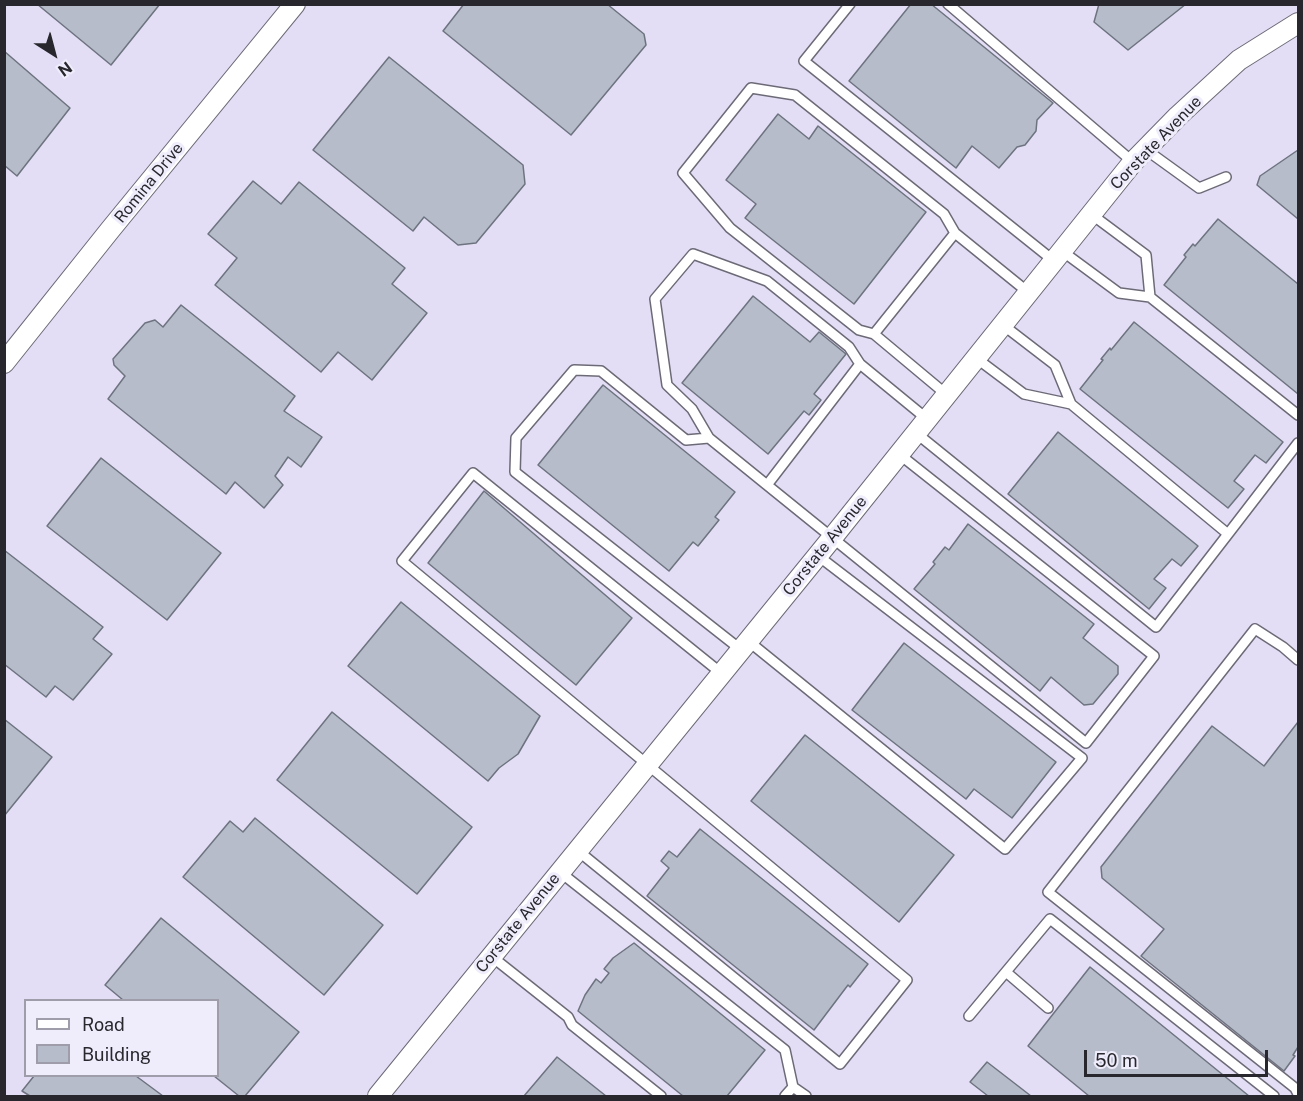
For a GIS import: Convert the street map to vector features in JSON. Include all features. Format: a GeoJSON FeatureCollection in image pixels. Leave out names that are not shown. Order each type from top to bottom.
{"type":"FeatureCollection","features":[{"type":"Feature","properties":{"kind":"street","name":"Romina Drive"},"geometry":{"type":"LineString","coordinates":[[4,363],[295,4]]}},
{"type":"Feature","properties":{"kind":"street","name":"Corstate Avenue"},"geometry":{"type":"LineString","coordinates":[[378,1096],[648,765],[1139,155],[1239,60],[1299,23]]}},
{"type":"Feature","properties":{"kind":"lane"},"geometry":{"type":"LineString","coordinates":[[850,4],[804,62],[1058,256],[1119,293],[1150,297],[1299,415]]}},
{"type":"Feature","properties":{"kind":"lane"},"geometry":{"type":"LineString","coordinates":[[948,4],[1139,155],[1199,188],[1226,177]]}},
{"type":"Feature","properties":{"kind":"lane"},"geometry":{"type":"LineString","coordinates":[[947,395],[874,334],[859,330],[730,228],[683,173],[751,88],[795,95],[944,214],[955,233],[1029,293]]}},
{"type":"Feature","properties":{"kind":"lane"},"geometry":{"type":"LineString","coordinates":[[1091,214],[1146,255],[1150,297]]}},
{"type":"Feature","properties":{"kind":"lane"},"geometry":{"type":"LineString","coordinates":[[874,334],[955,233]]}},
{"type":"Feature","properties":{"kind":"lane"},"geometry":{"type":"LineString","coordinates":[[899,454],[1154,656],[1086,743],[709,438],[692,409],[667,385],[655,299],[693,254],[767,281],[849,347],[860,364],[922,426],[1156,627],[1299,443]]}},
{"type":"Feature","properties":{"kind":"lane"},"geometry":{"type":"LineString","coordinates":[[1003,325],[1055,365],[1071,404]]}},
{"type":"Feature","properties":{"kind":"lane"},"geometry":{"type":"LineString","coordinates":[[976,358],[1024,394],[1071,404],[1228,534]]}},
{"type":"Feature","properties":{"kind":"lane"},"geometry":{"type":"LineString","coordinates":[[767,485],[860,364]]}},
{"type":"Feature","properties":{"kind":"lane"},"geometry":{"type":"LineString","coordinates":[[709,438],[686,440],[601,371],[573,370],[516,438],[515,472],[743,645],[1005,849],[1082,758],[817,555]]}},
{"type":"Feature","properties":{"kind":"lane"},"geometry":{"type":"LineString","coordinates":[[577,850],[840,1064],[907,980],[402,561],[473,473],[721,673]]}},
{"type":"Feature","properties":{"kind":"lane"},"geometry":{"type":"LineString","coordinates":[[1299,660],[1256,629],[1048,892],[1295,1088],[1299,1094]]}},
{"type":"Feature","properties":{"kind":"lane"},"geometry":{"type":"LineString","coordinates":[[560,872],[785,1050],[793,1087],[806,1096]]}},
{"type":"Feature","properties":{"kind":"lane"},"geometry":{"type":"LineString","coordinates":[[969,1016],[1050,919],[1274,1096]]}},
{"type":"Feature","properties":{"kind":"lane"},"geometry":{"type":"LineString","coordinates":[[491,957],[568,1017],[572,1025],[661,1096]]}},
{"type":"Feature","properties":{"kind":"lane"},"geometry":{"type":"LineString","coordinates":[[1006,972],[1048,1008]]}},
{"type":"Feature","properties":{"kind":"lane"},"geometry":{"type":"LineString","coordinates":[[785,1096],[793,1087]]}},
{"type":"Feature","properties":{"kind":"shaded area"},"geometry":{"type":"Polygon","coordinates":[[[5,5],[1298,5],[1298,1096],[5,1096],[5,5]]]}},
{"type":"Feature","properties":{"kind":"building"},"geometry":{"type":"Polygon","coordinates":[[[37,4],[160,4],[111,65],[37,4]]]}},
{"type":"Feature","properties":{"kind":"building"},"geometry":{"type":"Polygon","coordinates":[[[464,4],[607,4],[644,34],[646,45],[571,135],[443,31],[464,4]]]}},
{"type":"Feature","properties":{"kind":"building"},"geometry":{"type":"Polygon","coordinates":[[[911,4],[931,4],[1053,103],[1037,120],[1036,131],[1025,145],[1017,147],[999,168],[972,146],[956,168],[849,81],[911,4]]]}},
{"type":"Feature","properties":{"kind":"building"},"geometry":{"type":"Polygon","coordinates":[[[1099,4],[1186,4],[1128,50],[1094,22],[1099,4]]]}},
{"type":"Feature","properties":{"kind":"building"},"geometry":{"type":"Polygon","coordinates":[[[4,51],[70,108],[17,176],[4,165],[4,51]]]}},
{"type":"Feature","properties":{"kind":"building"},"geometry":{"type":"Polygon","coordinates":[[[389,57],[523,165],[525,184],[476,243],[458,245],[424,217],[413,231],[313,150],[389,57]]]}},
{"type":"Feature","properties":{"kind":"building"},"geometry":{"type":"Polygon","coordinates":[[[778,114],[809,139],[818,126],[926,212],[854,304],[745,218],[756,204],[726,180],[778,114]]]}},
{"type":"Feature","properties":{"kind":"building"},"geometry":{"type":"Polygon","coordinates":[[[1298,150],[1298,219],[1257,185],[1260,176],[1298,150]]]}},
{"type":"Feature","properties":{"kind":"building"},"geometry":{"type":"Polygon","coordinates":[[[253,181],[281,204],[299,182],[405,268],[392,284],[427,313],[372,380],[338,352],[321,372],[215,285],[237,258],[208,234],[253,181]]]}},
{"type":"Feature","properties":{"kind":"building"},"geometry":{"type":"Polygon","coordinates":[[[1218,219],[1298,284],[1298,394],[1164,285],[1193,244],[1195,246],[1218,219]]]}},
{"type":"Feature","properties":{"kind":"building"},"geometry":{"type":"Polygon","coordinates":[[[753,296],[810,342],[819,332],[846,354],[814,394],[821,400],[809,415],[804,411],[768,454],[682,383],[753,296]]]}},
{"type":"Feature","properties":{"kind":"building"},"geometry":{"type":"Polygon","coordinates":[[[181,305],[295,396],[284,411],[322,437],[301,467],[288,457],[275,476],[283,485],[264,508],[235,482],[226,494],[108,399],[125,376],[114,365],[113,359],[145,323],[155,320],[163,327],[181,305]]]}},
{"type":"Feature","properties":{"kind":"building"},"geometry":{"type":"Polygon","coordinates":[[[1134,322],[1283,442],[1266,463],[1255,455],[1234,481],[1244,489],[1228,508],[1080,389],[1103,360],[1101,359],[1134,322]]]}},
{"type":"Feature","properties":{"kind":"building"},"geometry":{"type":"Polygon","coordinates":[[[603,385],[735,492],[715,517],[719,520],[698,546],[693,542],[669,571],[538,465],[603,385]]]}},
{"type":"Feature","properties":{"kind":"building"},"geometry":{"type":"Polygon","coordinates":[[[1058,432],[1198,546],[1181,566],[1172,559],[1154,579],[1166,588],[1149,609],[1008,494],[1058,432]]]}},
{"type":"Feature","properties":{"kind":"building"},"geometry":{"type":"Polygon","coordinates":[[[101,458],[221,553],[167,620],[47,526],[101,458]]]}},
{"type":"Feature","properties":{"kind":"building"},"geometry":{"type":"Polygon","coordinates":[[[484,491],[632,618],[576,685],[428,563],[484,491]]]}},
{"type":"Feature","properties":{"kind":"building"},"geometry":{"type":"Polygon","coordinates":[[[968,524],[1094,624],[1083,638],[1118,666],[1118,674],[1093,704],[1084,705],[1051,677],[1040,691],[914,589],[935,564],[933,562],[945,547],[949,550],[968,524]]]}},
{"type":"Feature","properties":{"kind":"building"},"geometry":{"type":"Polygon","coordinates":[[[4,550],[103,627],[93,639],[112,654],[73,700],[55,686],[46,697],[4,664],[4,550]]]}},
{"type":"Feature","properties":{"kind":"building"},"geometry":{"type":"Polygon","coordinates":[[[401,602],[540,716],[518,754],[499,768],[488,781],[348,666],[401,602]]]}},
{"type":"Feature","properties":{"kind":"building"},"geometry":{"type":"Polygon","coordinates":[[[904,643],[1056,762],[1012,818],[974,789],[966,799],[852,710],[904,643]]]}},
{"type":"Feature","properties":{"kind":"building"},"geometry":{"type":"Polygon","coordinates":[[[332,712],[472,827],[417,894],[277,780],[332,712]]]}},
{"type":"Feature","properties":{"kind":"building"},"geometry":{"type":"Polygon","coordinates":[[[4,719],[52,757],[4,816],[4,719]]]}},
{"type":"Feature","properties":{"kind":"building"},"geometry":{"type":"Polygon","coordinates":[[[1298,722],[1298,1047],[1293,1055],[1295,1056],[1284,1071],[1141,956],[1164,929],[1102,878],[1101,867],[1212,726],[1264,766],[1298,722]]]}},
{"type":"Feature","properties":{"kind":"building"},"geometry":{"type":"Polygon","coordinates":[[[805,735],[954,855],[899,922],[751,801],[805,735]]]}},
{"type":"Feature","properties":{"kind":"building"},"geometry":{"type":"Polygon","coordinates":[[[255,818],[383,925],[324,995],[183,877],[230,821],[243,832],[255,818]]]}},
{"type":"Feature","properties":{"kind":"building"},"geometry":{"type":"Polygon","coordinates":[[[700,829],[868,964],[850,987],[848,985],[814,1030],[647,896],[669,868],[661,861],[669,851],[677,857],[700,829]]]}},
{"type":"Feature","properties":{"kind":"building"},"geometry":{"type":"Polygon","coordinates":[[[161,918],[299,1032],[245,1096],[239,1096],[215,1077],[219,1077],[219,999],[122,999],[105,985],[161,918]]]}},
{"type":"Feature","properties":{"kind":"building"},"geometry":{"type":"Polygon","coordinates":[[[634,943],[765,1050],[727,1096],[683,1096],[578,1011],[596,979],[601,983],[609,973],[604,969],[613,958],[634,943]]]}},
{"type":"Feature","properties":{"kind":"building"},"geometry":{"type":"Polygon","coordinates":[[[1090,967],[1249,1096],[1089,1096],[1028,1046],[1090,967]]]}},
{"type":"Feature","properties":{"kind":"building"},"geometry":{"type":"Polygon","coordinates":[[[557,1057],[606,1096],[524,1096],[557,1057]]]}},
{"type":"Feature","properties":{"kind":"building"},"geometry":{"type":"Polygon","coordinates":[[[987,1062],[1031,1096],[988,1096],[970,1082],[987,1062]]]}},
{"type":"Feature","properties":{"kind":"building"},"geometry":{"type":"Polygon","coordinates":[[[33,1077],[137,1077],[163,1096],[30,1096],[22,1091],[33,1077]]]}}]}
